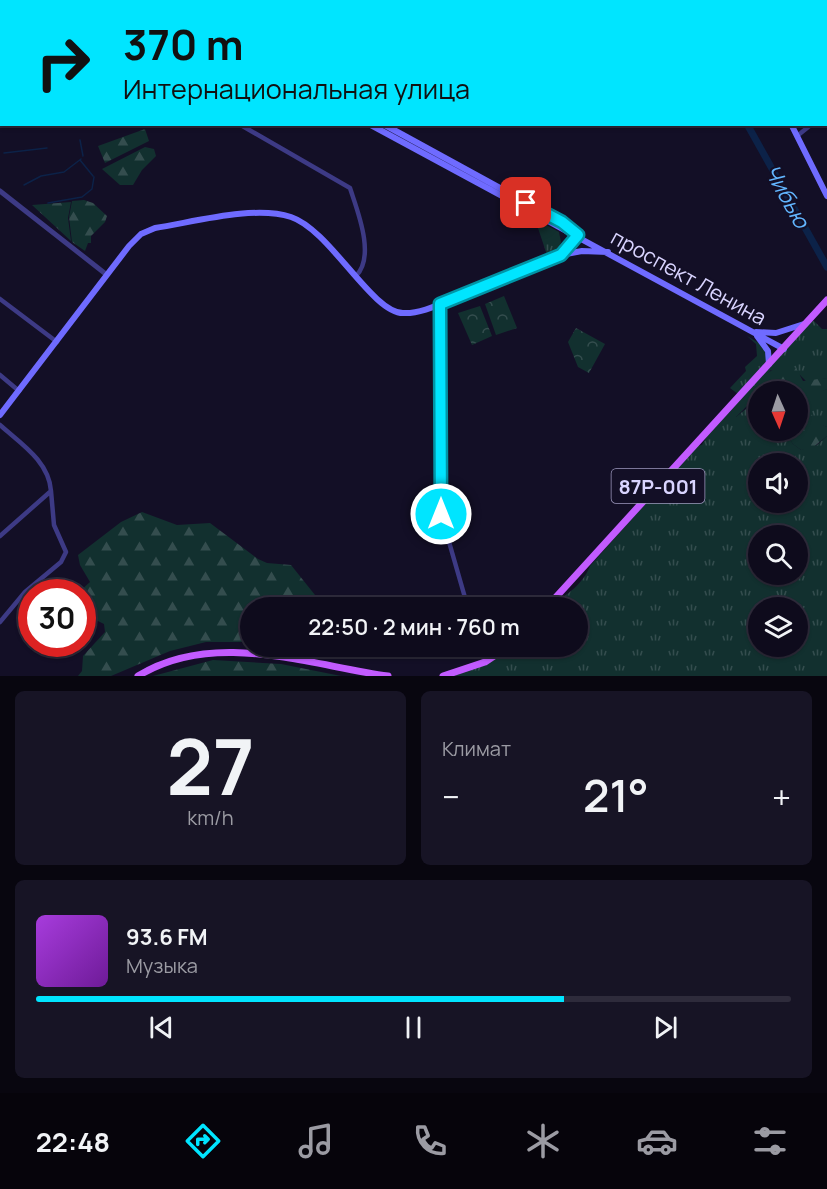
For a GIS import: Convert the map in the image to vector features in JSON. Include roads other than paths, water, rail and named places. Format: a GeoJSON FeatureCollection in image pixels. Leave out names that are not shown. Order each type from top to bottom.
{"type":"FeatureCollection","features":[{"type":"Feature","properties":{"kind":"main road","name":"проспект Ленина"},"geometry":{"type":"LineString","coordinates":[[374,126],[562,222],[578,235],[784,348]]}},
{"type":"Feature","properties":{"kind":"main road","name":"проспект Ленина"},"geometry":{"type":"LineString","coordinates":[[385,126],[399,137]]}},
{"type":"Feature","properties":{"kind":"main road"},"geometry":{"type":"LineString","coordinates":[[792,126],[827,196]]}},
{"type":"Feature","properties":{"kind":"main road"},"geometry":{"type":"LineString","coordinates":[[0,415],[129,246],[141,234],[155,228],[260,213],[279,214],[302,222],[328,244],[389,309],[401,314],[440,304],[561,255],[582,251],[608,252]]}},
{"type":"Feature","properties":{"kind":"main road"},"geometry":{"type":"LineString","coordinates":[[561,255],[578,235]]}},
{"type":"Feature","properties":{"kind":"main road","name":"87Р-001"},"geometry":{"type":"LineString","coordinates":[[556,597],[827,300]]}},
{"type":"Feature","properties":{"kind":"main road"},"geometry":{"type":"LineString","coordinates":[[753,331],[776,333],[807,323]]}},
{"type":"Feature","properties":{"kind":"main road"},"geometry":{"type":"LineString","coordinates":[[753,331],[768,351],[769,364]]}},
{"type":"Feature","properties":{"kind":"main road"},"geometry":{"type":"LineString","coordinates":[[138,676],[184,658],[224,652],[262,654],[388,676]]}},
{"type":"Feature","properties":{"kind":"main road"},"geometry":{"type":"LineString","coordinates":[[443,676],[485,662],[492,657]]}},
{"type":"Feature","properties":{"kind":"street"},"geometry":{"type":"LineString","coordinates":[[243,126],[350,188],[365,252],[361,270],[356,276]]}},
{"type":"Feature","properties":{"kind":"street"},"geometry":{"type":"LineString","coordinates":[[797,136],[810,126]]}},
{"type":"Feature","properties":{"kind":"street"},"geometry":{"type":"LineString","coordinates":[[0,191],[106,275]]}},
{"type":"Feature","properties":{"kind":"street"},"geometry":{"type":"LineString","coordinates":[[0,299],[57,342]]}},
{"type":"Feature","properties":{"kind":"street"},"geometry":{"type":"LineString","coordinates":[[440,304],[441,514],[465,597]]}},
{"type":"Feature","properties":{"kind":"street"},"geometry":{"type":"LineString","coordinates":[[0,375],[19,391]]}},
{"type":"Feature","properties":{"kind":"street"},"geometry":{"type":"LineString","coordinates":[[0,425],[28,447],[50,483],[54,525],[66,552],[61,562],[25,592],[0,622]]}},
{"type":"Feature","properties":{"kind":"street"},"geometry":{"type":"LineString","coordinates":[[0,536],[51,491]]}},
{"type":"Feature","properties":{"kind":"street"},"geometry":{"type":"LineString","coordinates":[[483,657],[485,662]]}},
{"type":"Feature","properties":{"kind":"waterway","name":"Чибью"},"geometry":{"type":"LineString","coordinates":[[748,126],[827,267]]}},
{"type":"Feature","properties":{"kind":"waterway"},"geometry":{"type":"LineString","coordinates":[[80,140],[83,156]]}},
{"type":"Feature","properties":{"kind":"waterway"},"geometry":{"type":"LineString","coordinates":[[4,153],[47,148]]}},
{"type":"Feature","properties":{"kind":"waterway"},"geometry":{"type":"LineString","coordinates":[[24,185],[41,176],[64,172],[81,159]]}},
{"type":"Feature","properties":{"kind":"waterway"},"geometry":{"type":"LineString","coordinates":[[80,160],[93,176]]}},
{"type":"Feature","properties":{"kind":"waterway"},"geometry":{"type":"LineString","coordinates":[[48,203],[82,197],[92,189],[94,177]]}}]}
